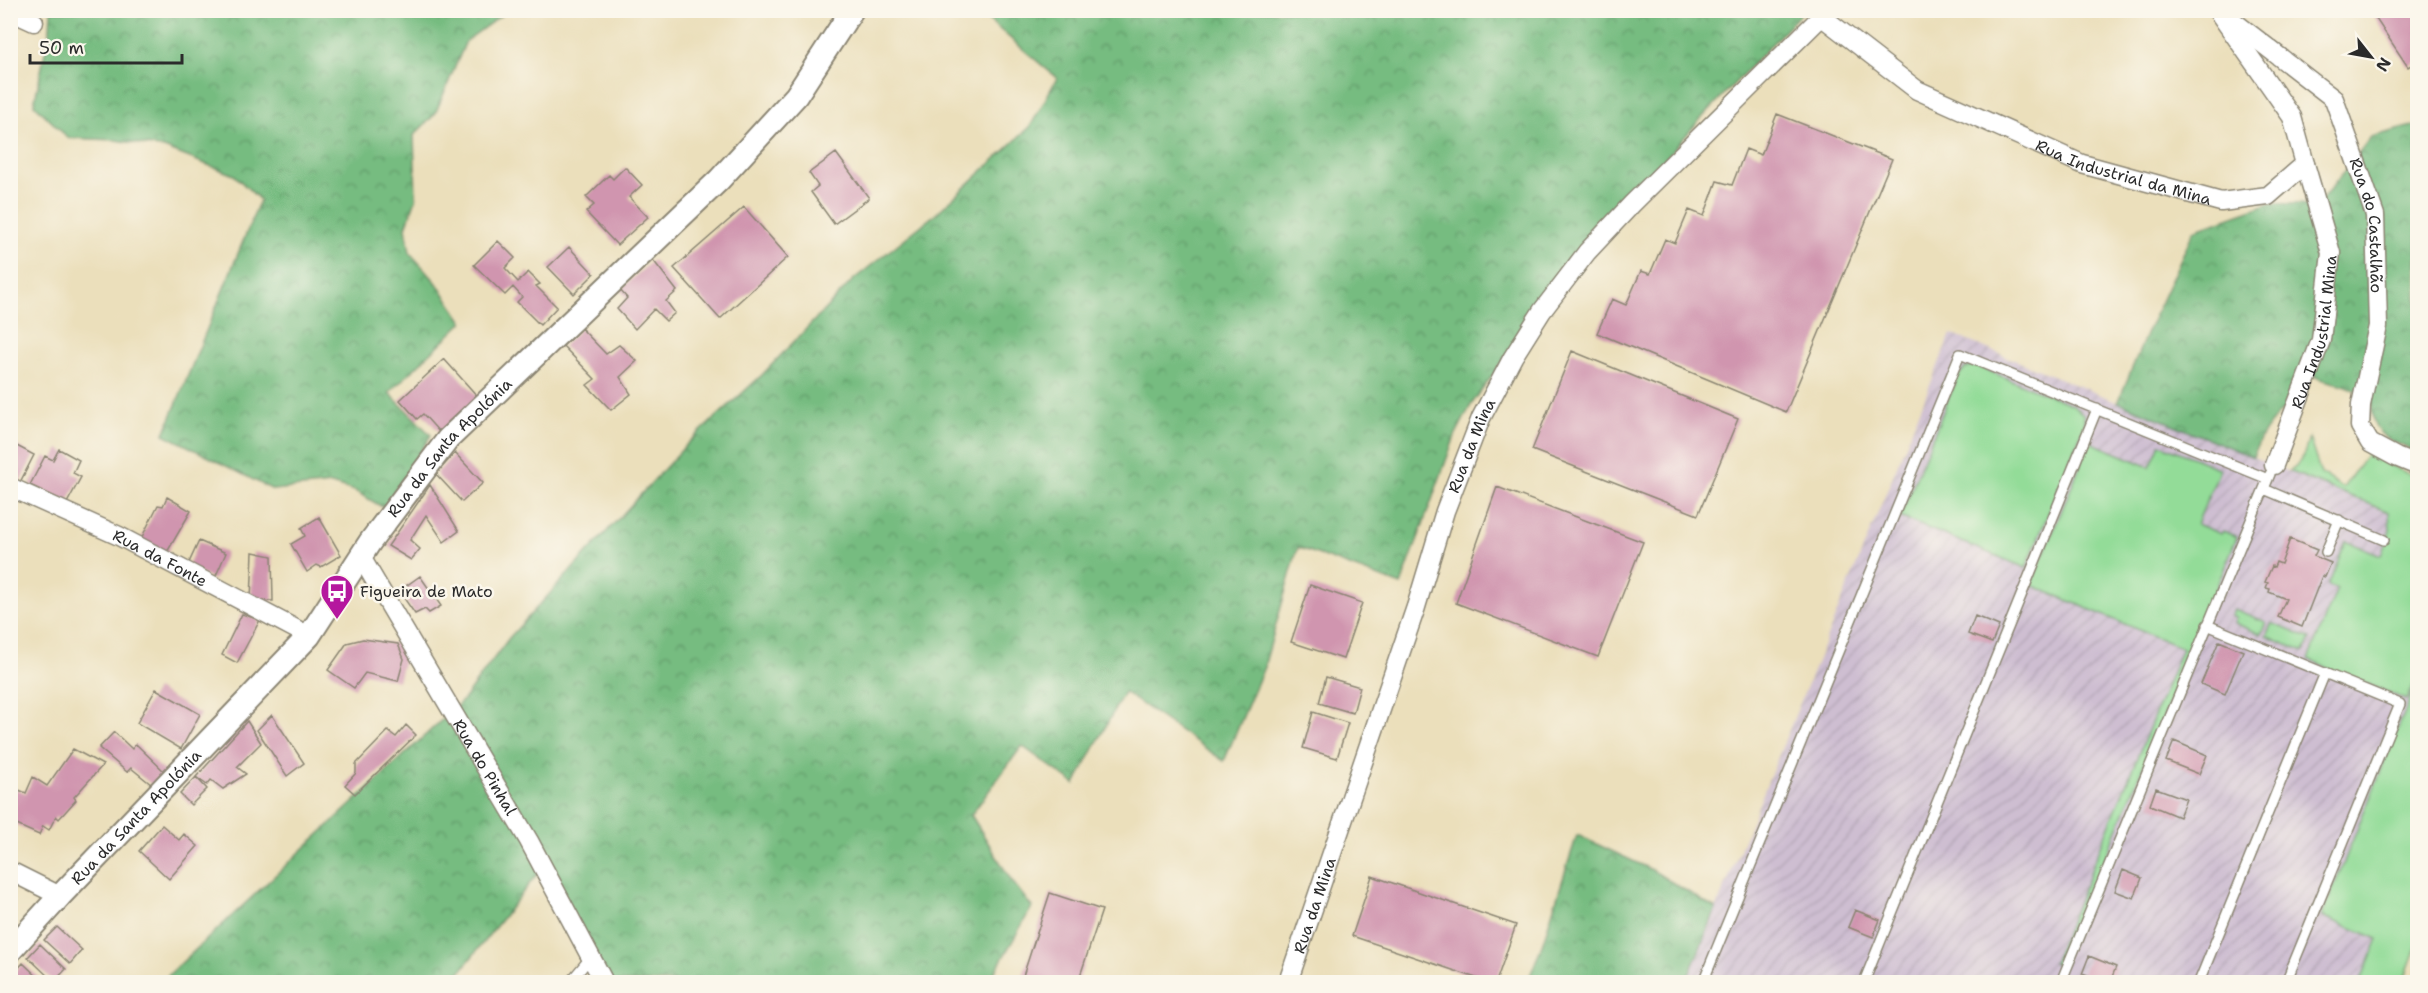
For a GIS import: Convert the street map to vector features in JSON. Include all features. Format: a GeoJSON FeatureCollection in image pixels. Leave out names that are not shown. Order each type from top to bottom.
{"type":"FeatureCollection","features":[{"type":"Feature","properties":{"kind":"street","name":"Rua da Santa Apolónia"},"geometry":{"type":"LineString","coordinates":[[10,951],[309,636],[361,557],[448,439],[719,180],[796,96],[852,10]]}},
{"type":"Feature","properties":{"kind":"street"},"geometry":{"type":"LineString","coordinates":[[2218,10],[2292,117],[2305,164]]}},
{"type":"Feature","properties":{"kind":"street","name":"Rua do Castalhão"},"geometry":{"type":"LineString","coordinates":[[2218,10],[2334,99],[2375,215],[2378,326],[2361,405],[2360,426],[2370,442],[2418,466]]}},
{"type":"Feature","properties":{"kind":"street"},"geometry":{"type":"LineString","coordinates":[[10,11],[34,22]]}},
{"type":"Feature","properties":{"kind":"street","name":"Rua Industrial da Mina"},"geometry":{"type":"LineString","coordinates":[[1825,13],[1917,90],[2082,164],[2221,202],[2268,196],[2305,164]]}},
{"type":"Feature","properties":{"kind":"street","name":"Rua da Mina"},"geometry":{"type":"LineString","coordinates":[[1288,982],[1416,607],[1445,511],[1481,418],[1513,357],[1542,311],[1587,252],[1632,204],[1825,13]]}},
{"type":"Feature","properties":{"kind":"street","name":"Rua Industrial Mina"},"geometry":{"type":"LineString","coordinates":[[2268,478],[2321,340],[2331,254],[2305,164]]}},
{"type":"Feature","properties":{"kind":"street","name":"Rua da Fonte"},"geometry":{"type":"LineString","coordinates":[[10,487],[119,536],[309,636]]}},
{"type":"Feature","properties":{"kind":"street","name":"Rua do Pinhal"},"geometry":{"type":"LineString","coordinates":[[361,557],[529,841],[604,982]]}},
{"type":"Feature","properties":{"kind":"street"},"geometry":{"type":"LineString","coordinates":[[10,871],[60,896]]}},
{"type":"Feature","properties":{"kind":"lane"},"geometry":{"type":"LineString","coordinates":[[1703,982],[1960,354],[2268,478],[2339,520],[2384,540]]}},
{"type":"Feature","properties":{"kind":"lane"},"geometry":{"type":"LineString","coordinates":[[1864,982],[2097,410]]}},
{"type":"Feature","properties":{"kind":"lane"},"geometry":{"type":"LineString","coordinates":[[2061,982],[2268,478]]}},
{"type":"Feature","properties":{"kind":"lane"},"geometry":{"type":"LineString","coordinates":[[2326,552],[2339,520]]}},
{"type":"Feature","properties":{"kind":"lane"},"geometry":{"type":"LineString","coordinates":[[2207,625],[2400,704],[2286,982]]}},
{"type":"Feature","properties":{"kind":"lane"},"geometry":{"type":"LineString","coordinates":[[2199,982],[2325,673]]}},
{"type":"Feature","properties":{"kind":"lane"},"geometry":{"type":"LineString","coordinates":[[570,982],[591,957]]}},
{"type":"Feature","properties":{"kind":"shaded area"},"geometry":{"type":"Polygon","coordinates":[[[1951,334],[2417,524],[2417,682],[2322,916],[2378,939],[2360,982],[1686,982],[1951,334]]]}},
{"type":"Feature","properties":{"kind":"green space"},"geometry":{"type":"Polygon","coordinates":[[[51,11],[507,11],[466,41],[435,114],[414,135],[416,199],[406,227],[410,253],[436,282],[463,322],[389,393],[431,435],[384,508],[355,491],[331,484],[273,490],[164,434],[260,200],[234,175],[164,148],[115,140],[68,138],[34,104],[50,29],[51,11]]]}},
{"type":"Feature","properties":{"kind":"green space"},"geometry":{"type":"Polygon","coordinates":[[[978,11],[1803,11],[1697,123],[1578,257],[1471,405],[1455,436],[1401,585],[1298,547],[1264,667],[1224,761],[1124,692],[1075,784],[1022,746],[971,815],[1011,880],[1032,907],[989,982],[612,982],[538,873],[452,982],[161,982],[463,700],[509,638],[688,443],[762,375],[853,280],[938,212],[1030,127],[1057,78],[978,11]]]}},
{"type":"Feature","properties":{"kind":"green space"},"geometry":{"type":"Polygon","coordinates":[[[2417,125],[2417,453],[2390,440],[2378,430],[2372,413],[2372,400],[2347,386],[2320,379],[2303,370],[2289,402],[2263,434],[2253,457],[2118,402],[2194,230],[2270,203],[2318,205],[2371,137],[2417,125]]]}},
{"type":"Feature","properties":{"kind":"green space"},"geometry":{"type":"Polygon","coordinates":[[[1972,366],[2073,405],[2084,415],[2084,426],[2026,568],[1900,517],[1957,378],[1965,368],[1972,366]]]}},
{"type":"Feature","properties":{"kind":"green space"},"geometry":{"type":"Polygon","coordinates":[[[2309,438],[2321,474],[2343,488],[2367,454],[2417,478],[2418,675],[2407,700],[2308,660],[2337,589],[2328,585],[2346,541],[2381,555],[2390,531],[2389,512],[2289,471],[2302,457],[2309,438]]]}},
{"type":"Feature","properties":{"kind":"green space"},"geometry":{"type":"Polygon","coordinates":[[[2090,442],[2150,467],[2160,444],[2220,469],[2197,524],[2221,534],[2223,531],[2237,537],[2061,966],[2053,963],[2182,648],[2031,585],[2090,442]]]}},
{"type":"Feature","properties":{"kind":"green space"},"geometry":{"type":"Polygon","coordinates":[[[2234,609],[2266,622],[2261,634],[2234,623],[2236,618],[2231,616],[2234,609]]]}},
{"type":"Feature","properties":{"kind":"green space"},"geometry":{"type":"Polygon","coordinates":[[[2272,623],[2310,639],[2304,652],[2266,636],[2272,623]]]}},
{"type":"Feature","properties":{"kind":"green space"},"geometry":{"type":"Polygon","coordinates":[[[2417,682],[2417,945],[2403,982],[2360,982],[2378,939],[2322,916],[2417,682]]]}},
{"type":"Feature","properties":{"kind":"green space"},"geometry":{"type":"Polygon","coordinates":[[[1577,835],[1652,870],[1716,909],[1686,982],[1537,982],[1530,976],[1577,835]]]}},
{"type":"Feature","properties":{"kind":"building"},"geometry":{"type":"Polygon","coordinates":[[[2370,10],[2418,10],[2418,61],[2408,67],[2370,10]]]}},
{"type":"Feature","properties":{"kind":"building"},"geometry":{"type":"Polygon","coordinates":[[[1777,114],[1892,159],[1786,412],[1597,333],[1612,299],[1626,305],[1641,271],[1650,274],[1665,239],[1675,243],[1689,210],[1704,216],[1717,181],[1732,185],[1746,149],[1761,155],[1777,114]]]}},
{"type":"Feature","properties":{"kind":"building"},"geometry":{"type":"Polygon","coordinates":[[[836,153],[869,198],[834,224],[811,192],[818,186],[809,173],[836,153]]]}},
{"type":"Feature","properties":{"kind":"building"},"geometry":{"type":"Polygon","coordinates":[[[625,167],[642,185],[629,197],[648,217],[617,245],[586,212],[594,205],[586,197],[609,175],[613,179],[625,167]]]}},
{"type":"Feature","properties":{"kind":"building"},"geometry":{"type":"Polygon","coordinates":[[[744,207],[788,257],[720,319],[674,268],[744,207]]]}},
{"type":"Feature","properties":{"kind":"building"},"geometry":{"type":"Polygon","coordinates":[[[498,241],[515,258],[505,268],[518,282],[528,272],[540,284],[536,286],[557,307],[540,325],[517,302],[522,297],[513,287],[505,295],[474,265],[498,241]]]}},
{"type":"Feature","properties":{"kind":"building"},"geometry":{"type":"Polygon","coordinates":[[[569,247],[594,274],[574,294],[548,267],[569,247]]]}},
{"type":"Feature","properties":{"kind":"building"},"geometry":{"type":"Polygon","coordinates":[[[653,260],[677,291],[666,301],[675,313],[666,321],[654,309],[635,329],[617,309],[627,298],[620,290],[653,260]]]}},
{"type":"Feature","properties":{"kind":"building"},"geometry":{"type":"Polygon","coordinates":[[[581,328],[606,354],[619,345],[637,361],[620,377],[631,394],[611,410],[587,385],[595,379],[563,346],[581,328]]]}},
{"type":"Feature","properties":{"kind":"building"},"geometry":{"type":"Polygon","coordinates":[[[1572,351],[1738,419],[1698,515],[1532,450],[1572,351]]]}},
{"type":"Feature","properties":{"kind":"building"},"geometry":{"type":"Polygon","coordinates":[[[444,359],[479,398],[441,434],[423,414],[417,419],[400,400],[444,359]]]}},
{"type":"Feature","properties":{"kind":"building"},"geometry":{"type":"Polygon","coordinates":[[[15,445],[34,455],[17,488],[10,485],[10,453],[15,445]]]}},
{"type":"Feature","properties":{"kind":"building"},"geometry":{"type":"Polygon","coordinates":[[[59,449],[79,460],[73,473],[81,477],[67,503],[30,485],[45,456],[53,460],[59,449]]]}},
{"type":"Feature","properties":{"kind":"building"},"geometry":{"type":"Polygon","coordinates":[[[455,453],[483,483],[462,502],[436,474],[455,453]]]}},
{"type":"Feature","properties":{"kind":"building"},"geometry":{"type":"Polygon","coordinates":[[[430,485],[459,531],[444,542],[426,515],[410,540],[420,549],[411,560],[388,546],[430,485]]]}},
{"type":"Feature","properties":{"kind":"building"},"geometry":{"type":"Polygon","coordinates":[[[1497,487],[1643,542],[1598,657],[1456,603],[1497,487]]]}},
{"type":"Feature","properties":{"kind":"building"},"geometry":{"type":"Polygon","coordinates":[[[167,497],[191,511],[166,554],[140,541],[158,505],[163,506],[167,497]]]}},
{"type":"Feature","properties":{"kind":"building"},"geometry":{"type":"Polygon","coordinates":[[[319,517],[341,555],[307,572],[291,544],[305,536],[301,528],[319,517]]]}},
{"type":"Feature","properties":{"kind":"building"},"geometry":{"type":"Polygon","coordinates":[[[2290,539],[2317,550],[2314,556],[2331,563],[2325,577],[2322,576],[2302,627],[2278,617],[2286,599],[2269,592],[2270,589],[2266,588],[2268,583],[2265,582],[2272,566],[2274,567],[2276,562],[2281,564],[2290,539]]]}},
{"type":"Feature","properties":{"kind":"building"},"geometry":{"type":"Polygon","coordinates":[[[199,541],[226,553],[214,580],[187,567],[199,541]]]}},
{"type":"Feature","properties":{"kind":"building"},"geometry":{"type":"Polygon","coordinates":[[[253,552],[272,556],[273,601],[251,600],[253,552]]]}},
{"type":"Feature","properties":{"kind":"building"},"geometry":{"type":"Polygon","coordinates":[[[420,576],[441,606],[429,613],[425,609],[415,614],[399,591],[420,576]]]}},
{"type":"Feature","properties":{"kind":"building"},"geometry":{"type":"Polygon","coordinates":[[[1310,585],[1362,603],[1343,659],[1291,642],[1310,585]]]}},
{"type":"Feature","properties":{"kind":"building"},"geometry":{"type":"Polygon","coordinates":[[[242,614],[260,620],[237,663],[222,655],[242,614]]]}},
{"type":"Feature","properties":{"kind":"building"},"geometry":{"type":"Polygon","coordinates":[[[1975,616],[1999,626],[1992,643],[1968,634],[1975,616]]]}},
{"type":"Feature","properties":{"kind":"building"},"geometry":{"type":"Polygon","coordinates":[[[363,639],[398,644],[404,659],[398,681],[365,673],[354,688],[328,670],[347,643],[363,639]]]}},
{"type":"Feature","properties":{"kind":"building"},"geometry":{"type":"Polygon","coordinates":[[[2219,641],[2243,651],[2225,694],[2201,684],[2219,641]]]}},
{"type":"Feature","properties":{"kind":"building"},"geometry":{"type":"Polygon","coordinates":[[[1326,677],[1360,687],[1353,713],[1319,703],[1326,677]]]}},
{"type":"Feature","properties":{"kind":"building"},"geometry":{"type":"Polygon","coordinates":[[[156,689],[200,714],[181,749],[137,723],[156,689]]]}},
{"type":"Feature","properties":{"kind":"building"},"geometry":{"type":"Polygon","coordinates":[[[1313,712],[1348,723],[1337,758],[1303,748],[1313,712]]]}},
{"type":"Feature","properties":{"kind":"building"},"geometry":{"type":"Polygon","coordinates":[[[272,715],[304,763],[287,776],[257,730],[272,715]]]}},
{"type":"Feature","properties":{"kind":"building"},"geometry":{"type":"Polygon","coordinates":[[[247,721],[261,743],[237,767],[246,774],[223,789],[211,780],[207,785],[196,777],[247,721]]]}},
{"type":"Feature","properties":{"kind":"building"},"geometry":{"type":"Polygon","coordinates":[[[406,725],[416,735],[355,794],[345,785],[356,773],[356,764],[388,731],[396,737],[406,725]]]}},
{"type":"Feature","properties":{"kind":"building"},"geometry":{"type":"Polygon","coordinates":[[[114,732],[132,749],[136,744],[169,776],[157,789],[131,768],[127,772],[99,748],[114,732]]]}},
{"type":"Feature","properties":{"kind":"building"},"geometry":{"type":"Polygon","coordinates":[[[2174,741],[2207,755],[2199,774],[2166,761],[2174,741]]]}},
{"type":"Feature","properties":{"kind":"building"},"geometry":{"type":"Polygon","coordinates":[[[73,749],[103,765],[74,797],[76,800],[59,819],[56,816],[49,830],[43,826],[39,835],[10,822],[10,796],[14,788],[26,793],[33,777],[47,786],[73,749]]]}},
{"type":"Feature","properties":{"kind":"building"},"geometry":{"type":"Polygon","coordinates":[[[196,777],[207,789],[191,805],[180,794],[196,777]]]}},
{"type":"Feature","properties":{"kind":"building"},"geometry":{"type":"Polygon","coordinates":[[[2156,788],[2186,799],[2179,817],[2150,805],[2156,788]]]}},
{"type":"Feature","properties":{"kind":"building"},"geometry":{"type":"Polygon","coordinates":[[[162,825],[179,840],[184,834],[198,846],[169,879],[139,851],[162,825]]]}},
{"type":"Feature","properties":{"kind":"building"},"geometry":{"type":"Polygon","coordinates":[[[2123,870],[2142,878],[2134,898],[2115,891],[2123,870]]]}},
{"type":"Feature","properties":{"kind":"building"},"geometry":{"type":"Polygon","coordinates":[[[1372,876],[1516,925],[1496,982],[1488,982],[1352,936],[1372,876]]]}},
{"type":"Feature","properties":{"kind":"building"},"geometry":{"type":"Polygon","coordinates":[[[1050,893],[1102,910],[1078,982],[1021,982],[1050,893]]]}},
{"type":"Feature","properties":{"kind":"building"},"geometry":{"type":"Polygon","coordinates":[[[1855,910],[1880,920],[1873,937],[1848,927],[1855,910]]]}},
{"type":"Feature","properties":{"kind":"building"},"geometry":{"type":"Polygon","coordinates":[[[57,927],[82,950],[70,964],[44,940],[57,927]]]}},
{"type":"Feature","properties":{"kind":"building"},"geometry":{"type":"Polygon","coordinates":[[[40,944],[66,969],[54,982],[28,957],[40,944]]]}},
{"type":"Feature","properties":{"kind":"building"},"geometry":{"type":"Polygon","coordinates":[[[2089,956],[2116,967],[2110,982],[2082,974],[2089,956]]]}},
{"type":"Feature","properties":{"kind":"building"},"geometry":{"type":"Polygon","coordinates":[[[23,963],[43,982],[10,982],[10,977],[23,963]]]}},
{"type":"Feature","properties":{"kind":"place","name":"Figueira de Mato"},"geometry":{"type":"Point","coordinates":[337,620]}}]}
